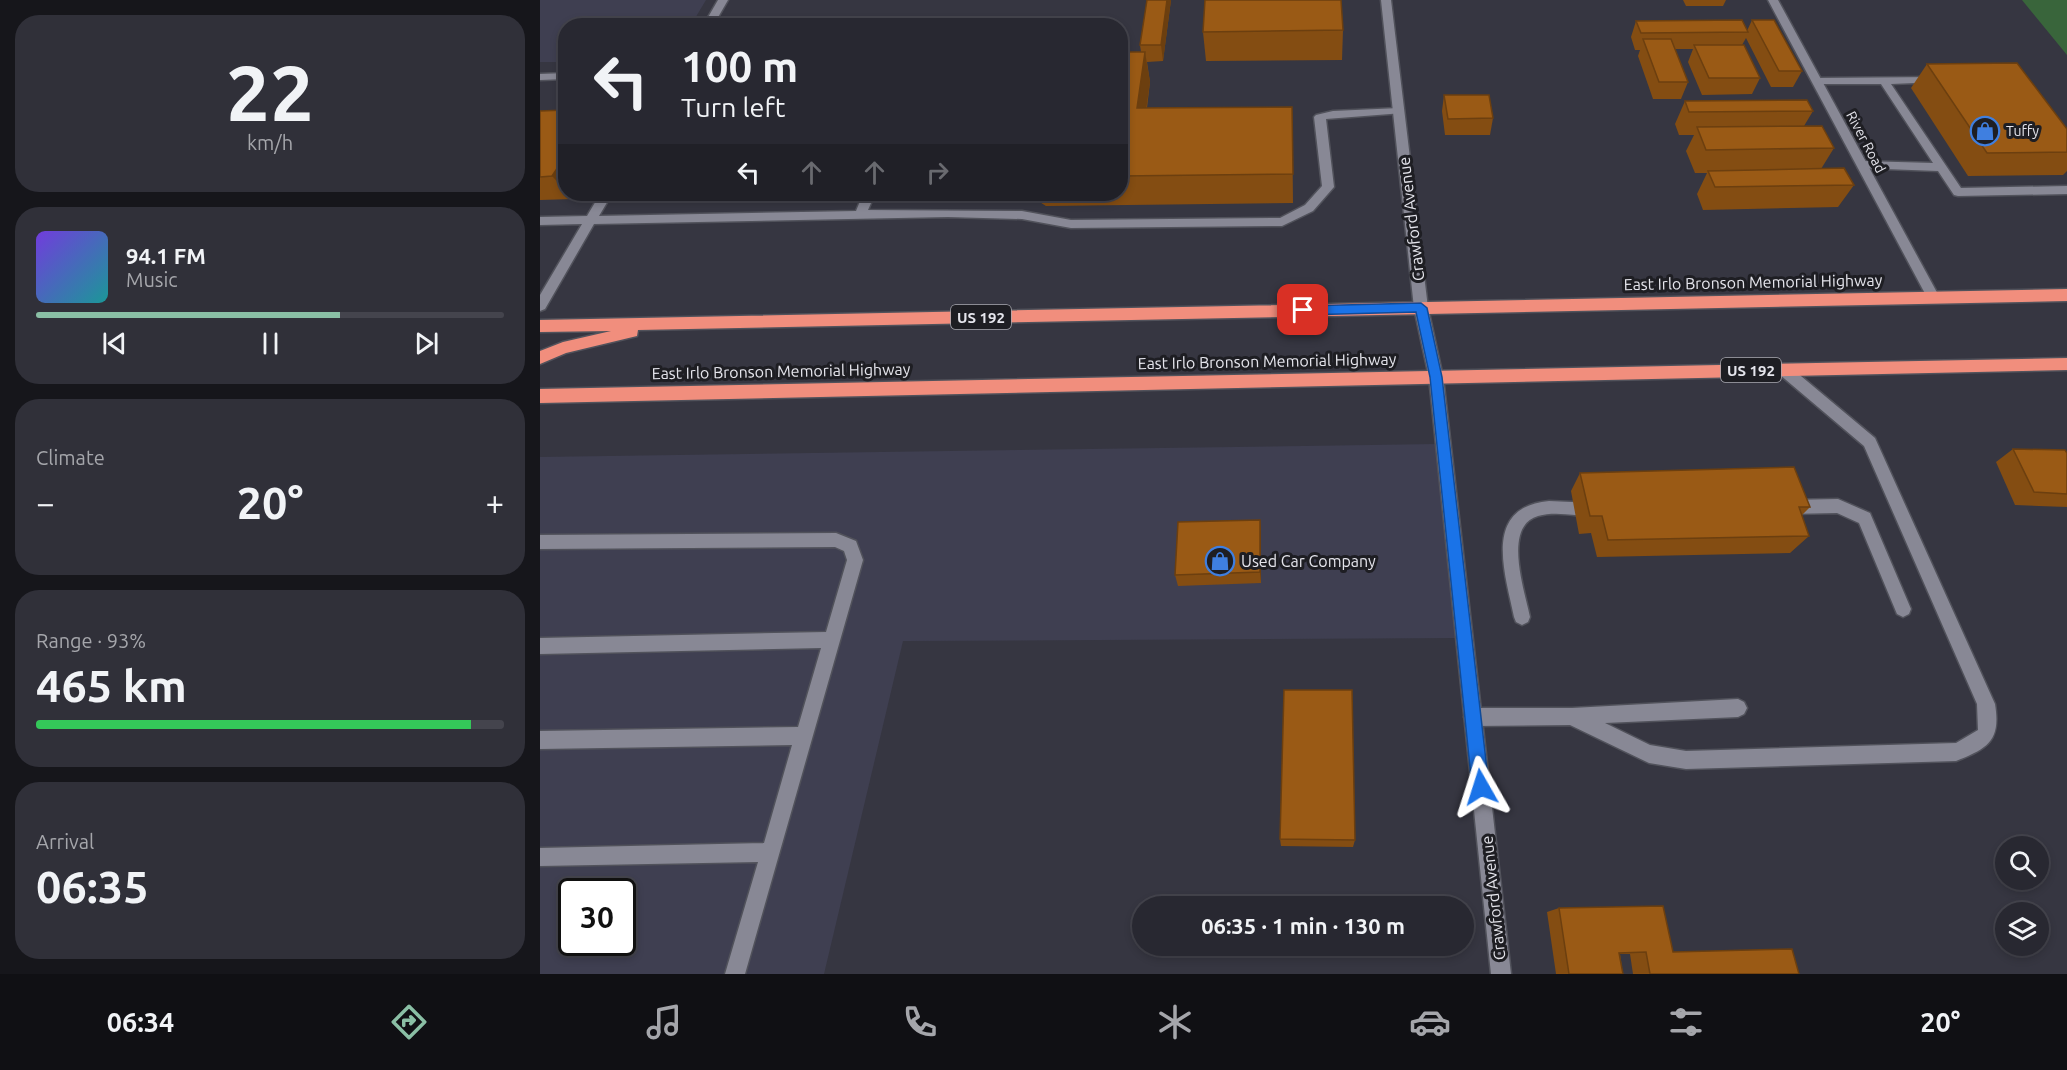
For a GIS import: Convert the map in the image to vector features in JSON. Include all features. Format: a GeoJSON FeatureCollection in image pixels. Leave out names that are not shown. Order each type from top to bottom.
{"type":"FeatureCollection","features":[{"type":"Feature","properties":{"kind":"highway","name":"East Irlo Bronson Memorial Highway"},"geometry":{"type":"LineString","coordinates":[[540,326],[2067,295]]}},
{"type":"Feature","properties":{"kind":"highway"},"geometry":{"type":"LineString","coordinates":[[540,358],[563,348],[664,324]]}},
{"type":"Feature","properties":{"kind":"highway","name":"East Irlo Bronson Memorial Highway"},"geometry":{"type":"LineString","coordinates":[[540,396],[2067,364]]}},
{"type":"Feature","properties":{"kind":"street"},"geometry":{"type":"LineString","coordinates":[[713,18],[723,0]]}},
{"type":"Feature","properties":{"kind":"street","name":"Crawford Avenue"},"geometry":{"type":"LineString","coordinates":[[1386,0],[1421,308],[1436,377],[1501,974]]}},
{"type":"Feature","properties":{"kind":"street","name":"River Road"},"geometry":{"type":"LineString","coordinates":[[1773,0],[1934,298]]}},
{"type":"Feature","properties":{"kind":"street"},"geometry":{"type":"LineString","coordinates":[[540,77],[558,76]]}},
{"type":"Feature","properties":{"kind":"street"},"geometry":{"type":"LineString","coordinates":[[1817,81],[1941,80]]}},
{"type":"Feature","properties":{"kind":"street"},"geometry":{"type":"LineString","coordinates":[[1884,81],[1958,192],[2067,190]]}},
{"type":"Feature","properties":{"kind":"street"},"geometry":{"type":"LineString","coordinates":[[540,221],[861,214],[1022,215],[1071,224],[1282,222],[1309,208],[1328,187],[1320,117],[1333,114],[1399,111]]}},
{"type":"Feature","properties":{"kind":"street"},"geometry":{"type":"LineString","coordinates":[[1862,165],[1942,167]]}},
{"type":"Feature","properties":{"kind":"street"},"geometry":{"type":"LineString","coordinates":[[540,306],[602,201]]}},
{"type":"Feature","properties":{"kind":"street"},"geometry":{"type":"LineString","coordinates":[[861,214],[866,201]]}},
{"type":"Feature","properties":{"kind":"street"},"geometry":{"type":"LineString","coordinates":[[1571,716],[1649,754],[1686,760],[1956,752],[1978,743],[1987,735],[1990,721],[1986,704],[1870,442],[1784,370]]}},
{"type":"Feature","properties":{"kind":"street"},"geometry":{"type":"LineString","coordinates":[[1773,507],[1838,506],[1865,518],[1903,609]]}},
{"type":"Feature","properties":{"kind":"street"},"geometry":{"type":"LineString","coordinates":[[1522,617],[1510,552],[1513,524],[1522,515],[1548,508],[1610,510]]}},
{"type":"Feature","properties":{"kind":"street"},"geometry":{"type":"LineString","coordinates":[[540,542],[836,540],[850,546],[855,560],[735,974]]}},
{"type":"Feature","properties":{"kind":"street"},"geometry":{"type":"LineString","coordinates":[[540,646],[832,640]]}},
{"type":"Feature","properties":{"kind":"street"},"geometry":{"type":"LineString","coordinates":[[1473,717],[1571,716],[1738,708]]}},
{"type":"Feature","properties":{"kind":"street"},"geometry":{"type":"LineString","coordinates":[[540,740],[804,736]]}},
{"type":"Feature","properties":{"kind":"street"},"geometry":{"type":"LineString","coordinates":[[540,857],[771,852]]}},
{"type":"Feature","properties":{"kind":"shaded area"},"geometry":{"type":"Polygon","coordinates":[[[540,0],[706,0],[695,18],[558,18],[558,62],[540,62],[540,0]]]}},
{"type":"Feature","properties":{"kind":"shaded area"},"geometry":{"type":"Polygon","coordinates":[[[1437,444],[1457,638],[903,641],[824,974],[540,974],[540,457],[1437,444]]]}},
{"type":"Feature","properties":{"kind":"green space"},"geometry":{"type":"Polygon","coordinates":[[[2022,0],[2067,0],[2067,55],[2022,0]]]}},
{"type":"Feature","properties":{"kind":"building"},"geometry":{"type":"Polygon","coordinates":[[[1147,0],[1167,0],[1161,45],[1140,45],[1147,0]]]}},
{"type":"Feature","properties":{"kind":"building"},"geometry":{"type":"Polygon","coordinates":[[[1205,0],[1341,0],[1343,30],[1203,32],[1205,0]]]}},
{"type":"Feature","properties":{"kind":"building"},"geometry":{"type":"Polygon","coordinates":[[[1742,20],[1748,32],[1641,33],[1636,21],[1742,20]]]}},
{"type":"Feature","properties":{"kind":"building"},"geometry":{"type":"Polygon","coordinates":[[[1752,20],[1774,20],[1802,71],[1779,71],[1752,20]]]}},
{"type":"Feature","properties":{"kind":"building"},"geometry":{"type":"Polygon","coordinates":[[[1643,39],[1671,39],[1688,82],[1659,82],[1643,39]]]}},
{"type":"Feature","properties":{"kind":"building"},"geometry":{"type":"Polygon","coordinates":[[[1694,45],[1744,45],[1760,78],[1709,78],[1694,45]]]}},
{"type":"Feature","properties":{"kind":"building"},"geometry":{"type":"Polygon","coordinates":[[[1128,52],[1145,52],[1137,108],[1292,107],[1293,174],[1128,176],[1128,52]]]}},
{"type":"Feature","properties":{"kind":"building"},"geometry":{"type":"Polygon","coordinates":[[[2017,63],[2067,129],[2067,152],[1987,153],[1927,64],[2017,63]]]}},
{"type":"Feature","properties":{"kind":"building"},"geometry":{"type":"Polygon","coordinates":[[[1444,95],[1489,95],[1493,118],[1448,119],[1444,95]]]}},
{"type":"Feature","properties":{"kind":"building"},"geometry":{"type":"Polygon","coordinates":[[[1807,100],[1813,111],[1689,112],[1685,101],[1807,100]]]}},
{"type":"Feature","properties":{"kind":"building"},"geometry":{"type":"Polygon","coordinates":[[[558,110],[558,167],[552,176],[540,177],[540,111],[558,110]]]}},
{"type":"Feature","properties":{"kind":"building"},"geometry":{"type":"Polygon","coordinates":[[[1822,126],[1834,148],[1706,150],[1697,127],[1822,126]]]}},
{"type":"Feature","properties":{"kind":"building"},"geometry":{"type":"Polygon","coordinates":[[[1844,168],[1854,185],[1715,187],[1708,171],[1844,168]]]}},
{"type":"Feature","properties":{"kind":"building"},"geometry":{"type":"Polygon","coordinates":[[[2013,449],[2065,450],[2067,453],[2067,494],[2034,492],[2013,449]]]}},
{"type":"Feature","properties":{"kind":"building"},"geometry":{"type":"Polygon","coordinates":[[[1794,467],[1810,507],[1799,507],[1809,536],[1608,540],[1602,516],[1590,516],[1580,473],[1794,467]]]}},
{"type":"Feature","properties":{"kind":"building"},"geometry":{"type":"Polygon","coordinates":[[[1260,520],[1260,572],[1175,575],[1178,522],[1260,520]]]}},
{"type":"Feature","properties":{"kind":"building"},"geometry":{"type":"Polygon","coordinates":[[[1284,690],[1352,690],[1355,840],[1280,839],[1284,690]]]}},
{"type":"Feature","properties":{"kind":"building"},"geometry":{"type":"Polygon","coordinates":[[[1663,906],[1673,952],[1792,949],[1799,974],[1650,974],[1646,952],[1619,953],[1623,974],[1569,974],[1559,908],[1663,906]]]}},
{"type":"Feature","properties":{"kind":"place","name":"Tuffy"},"geometry":{"type":"Point","coordinates":[1985,131]}},
{"type":"Feature","properties":{"kind":"place","name":"Used Car Company"},"geometry":{"type":"Point","coordinates":[1220,561]}},
{"type":"Feature","properties":{"kind":"route"},"geometry":{"type":"LineString","coordinates":[[1303,310],[1421,308],[1436,377],[1481,787]]}}]}
